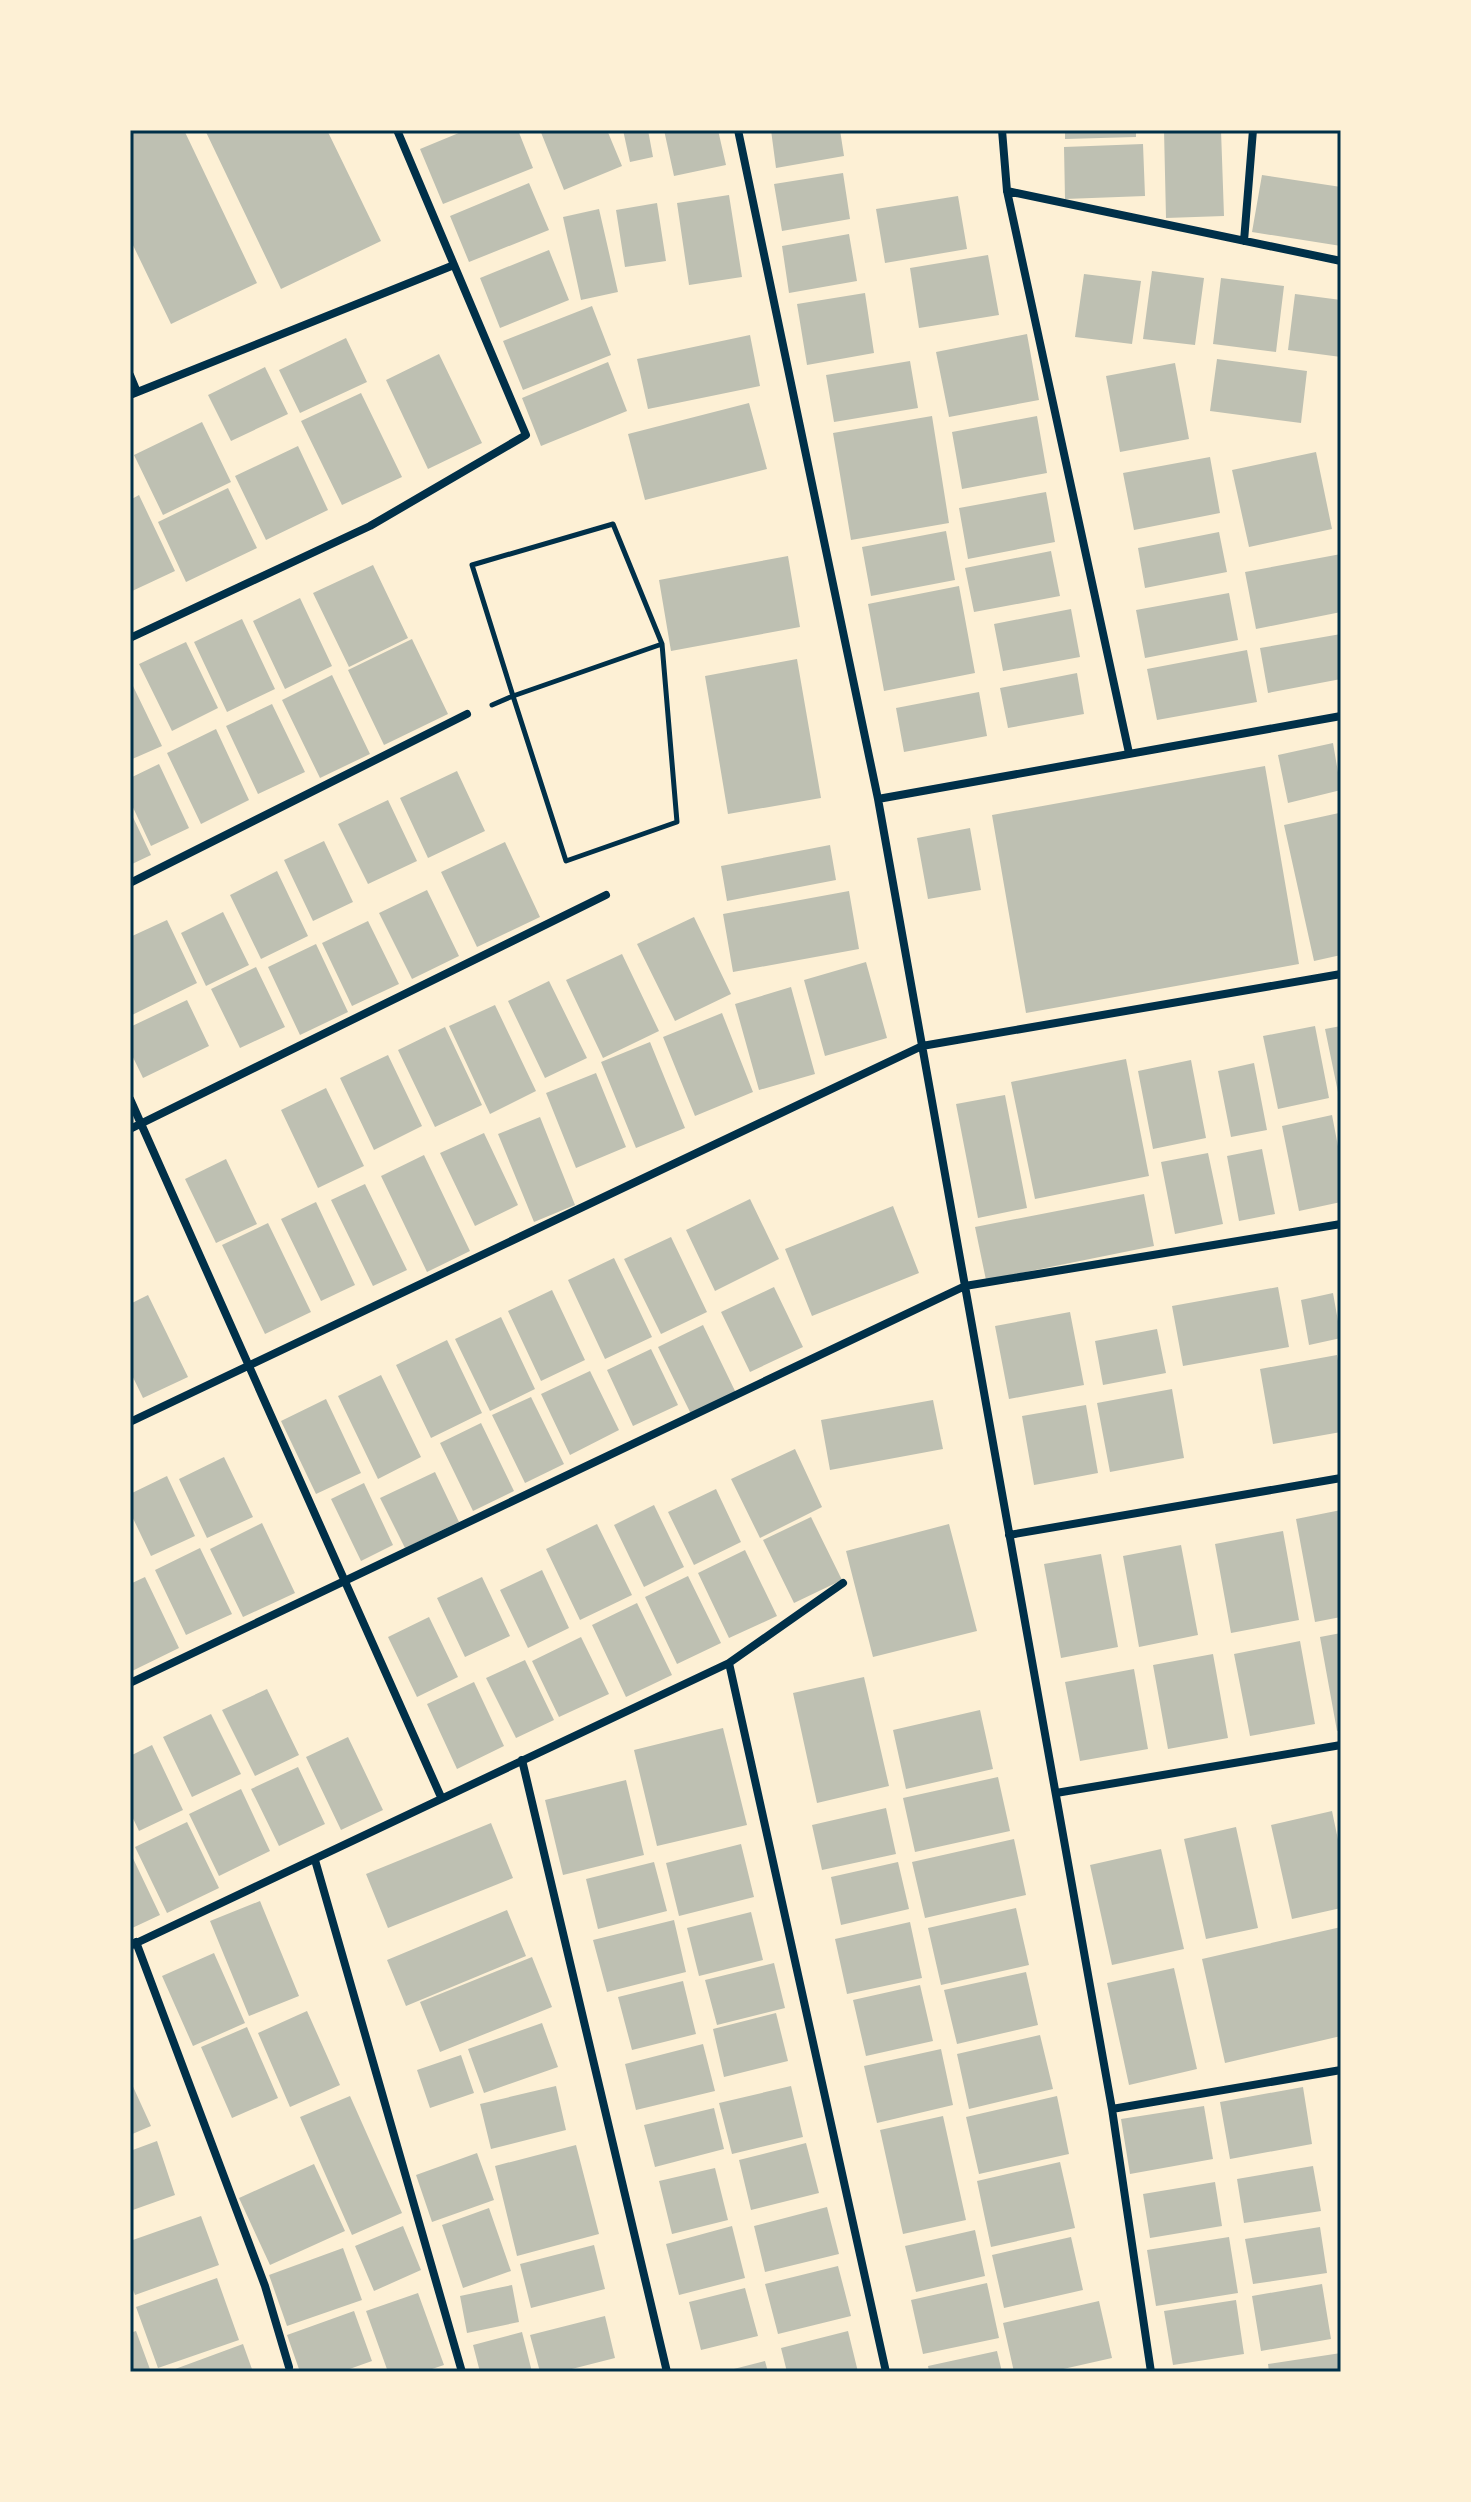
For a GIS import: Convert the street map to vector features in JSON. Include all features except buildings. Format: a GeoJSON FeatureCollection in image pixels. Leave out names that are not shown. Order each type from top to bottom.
{"type":"FeatureCollection","features":[{"type":"Feature","properties":{"kind":"street"},"geometry":{"type":"LineString","coordinates":[[130,638],[370,526],[526,435],[397,130]]}},
{"type":"Feature","properties":{"kind":"street"},"geometry":{"type":"LineString","coordinates":[[738,130],[878,799],[1112,2109],[1151,2372]]}},
{"type":"Feature","properties":{"kind":"street"},"geometry":{"type":"LineString","coordinates":[[1002,130],[1007,191],[1129,753]]}},
{"type":"Feature","properties":{"kind":"street"},"geometry":{"type":"LineString","coordinates":[[1244,241],[1253,130]]}},
{"type":"Feature","properties":{"kind":"street"},"geometry":{"type":"LineString","coordinates":[[1007,191],[1341,261]]}},
{"type":"Feature","properties":{"kind":"street"},"geometry":{"type":"LineString","coordinates":[[130,375],[133,393],[454,265]]}},
{"type":"Feature","properties":{"kind":"street"},"geometry":{"type":"LineString","coordinates":[[130,883],[467,714]]}},
{"type":"Feature","properties":{"kind":"street"},"geometry":{"type":"LineString","coordinates":[[878,799],[1341,716]]}},
{"type":"Feature","properties":{"kind":"street"},"geometry":{"type":"LineString","coordinates":[[130,1129],[606,895]]}},
{"type":"Feature","properties":{"kind":"street"},"geometry":{"type":"LineString","coordinates":[[130,1422],[922,1046],[1341,974]]}},
{"type":"Feature","properties":{"kind":"street"},"geometry":{"type":"LineString","coordinates":[[130,1099],[441,1797]]}},
{"type":"Feature","properties":{"kind":"street"},"geometry":{"type":"LineString","coordinates":[[130,1683],[965,1286],[1341,1224]]}},
{"type":"Feature","properties":{"kind":"street"},"geometry":{"type":"LineString","coordinates":[[1009,1535],[1341,1478]]}},
{"type":"Feature","properties":{"kind":"street"},"geometry":{"type":"LineString","coordinates":[[289,2367],[265,2286],[133,1944],[729,1663],[843,1583]]}},
{"type":"Feature","properties":{"kind":"street"},"geometry":{"type":"LineString","coordinates":[[729,1663],[886,2372]]}},
{"type":"Feature","properties":{"kind":"street"},"geometry":{"type":"LineString","coordinates":[[1056,1793],[1341,1745]]}},
{"type":"Feature","properties":{"kind":"street"},"geometry":{"type":"LineString","coordinates":[[522,1760],[667,2372]]}},
{"type":"Feature","properties":{"kind":"street"},"geometry":{"type":"LineString","coordinates":[[315,1860],[462,2372]]}},
{"type":"Feature","properties":{"kind":"street"},"geometry":{"type":"LineString","coordinates":[[1112,2109],[1341,2070]]}},
{"type":"Feature","properties":{"kind":"path"},"geometry":{"type":"LineString","coordinates":[[613,524],[662,644],[677,822],[566,861],[513,696],[472,565],[613,524]]}},
{"type":"Feature","properties":{"kind":"path"},"geometry":{"type":"LineString","coordinates":[[513,696],[662,644]]}}]}
